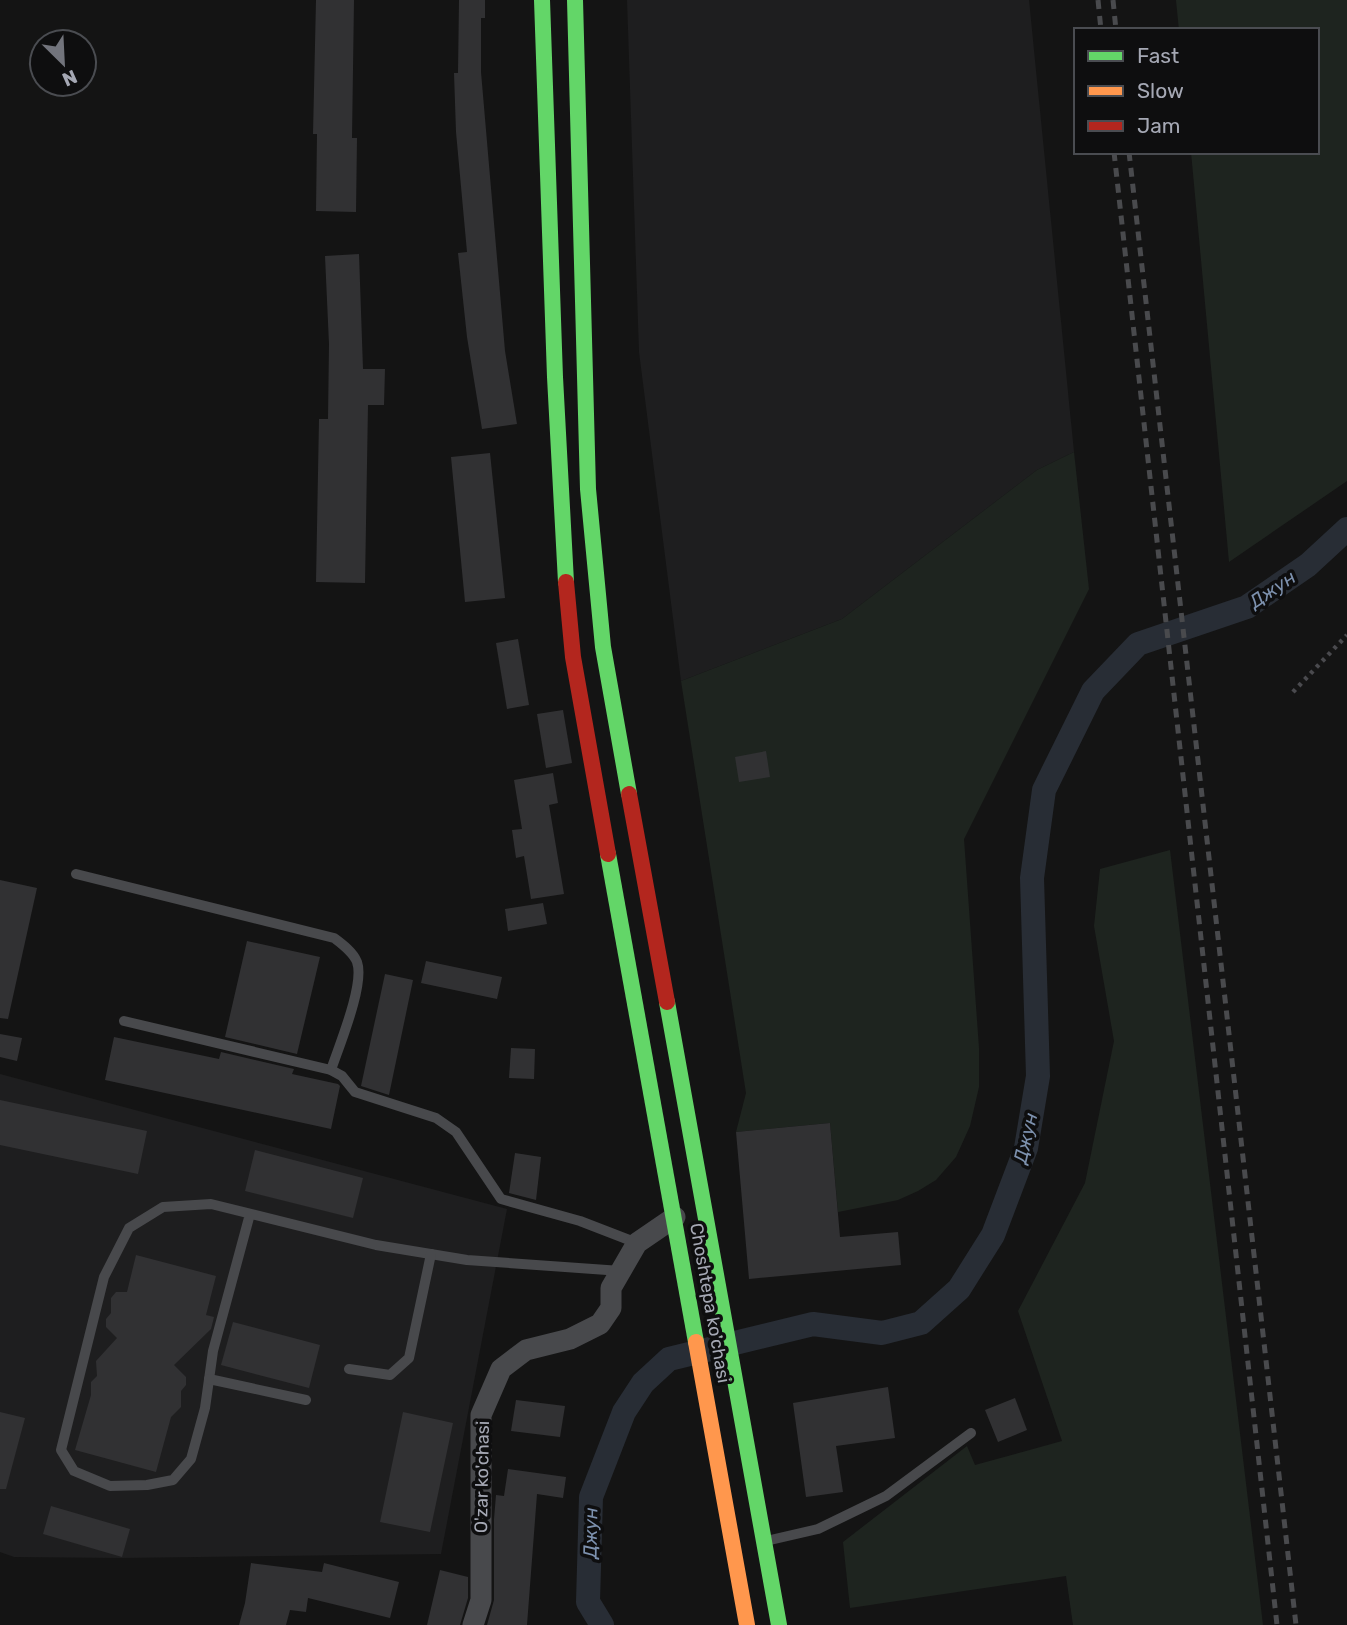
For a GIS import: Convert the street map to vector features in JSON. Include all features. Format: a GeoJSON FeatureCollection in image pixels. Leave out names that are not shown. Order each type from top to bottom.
{"type":"FeatureCollection","features":[{"type":"Feature","properties":{"kind":"main road","name":"Choshtepa ko'chasi"},"geometry":{"type":"LineString","coordinates":[[542,0],[544,139],[559,499],[573,657],[633,988],[694,1228],[713,1257],[779,1625]]}},
{"type":"Feature","properties":{"kind":"main road","name":"Choshtepa ko'chasi"},"geometry":{"type":"LineString","coordinates":[[575,0],[586,440],[594,570],[615,720],[666,998],[694,1228],[684,1263],[747,1625]]}},
{"type":"Feature","properties":{"kind":"main road"},"geometry":{"type":"LineString","coordinates":[[544,139],[579,139]]}},
{"type":"Feature","properties":{"kind":"street","name":"O'zar ko'chasi"},"geometry":{"type":"LineString","coordinates":[[473,1625],[481,1600],[481,1415],[500,1369],[526,1350],[570,1339],[600,1324],[611,1308],[611,1288],[637,1243],[694,1228]]}},
{"type":"Feature","properties":{"kind":"lane"},"geometry":{"type":"LineString","coordinates":[[76,874],[334,938],[345,946],[357,962],[359,983],[331,1070]]}},
{"type":"Feature","properties":{"kind":"lane"},"geometry":{"type":"LineString","coordinates":[[124,1021],[331,1070],[342,1076],[355,1092],[436,1118],[456,1132],[501,1199],[580,1221],[637,1243]]}},
{"type":"Feature","properties":{"kind":"lane"},"geometry":{"type":"LineString","coordinates":[[250,1214],[213,1351],[205,1408],[191,1459],[173,1480],[148,1485],[110,1486],[74,1471],[61,1450],[104,1277],[129,1228],[163,1206],[211,1204],[376,1245],[477,1261],[621,1271]]}},
{"type":"Feature","properties":{"kind":"lane"},"geometry":{"type":"LineString","coordinates":[[349,1369],[390,1375],[409,1358],[431,1254]]}},
{"type":"Feature","properties":{"kind":"lane"},"geometry":{"type":"LineString","coordinates":[[209,1379],[306,1400]]}},
{"type":"Feature","properties":{"kind":"lane"},"geometry":{"type":"LineString","coordinates":[[765,1541],[818,1529],[886,1496],[971,1433]]}},
{"type":"Feature","properties":{"kind":"path"},"geometry":{"type":"LineString","coordinates":[[1293,692],[1347,635]]}},
{"type":"Feature","properties":{"kind":"shaded area"},"geometry":{"type":"Polygon","coordinates":[[[627,0],[1029,0],[1074,452],[1037,470],[842,619],[681,681],[639,352],[627,0]]]}},
{"type":"Feature","properties":{"kind":"shaded area"},"geometry":{"type":"Polygon","coordinates":[[[1176,0],[1347,0],[1347,481],[1229,562],[1191,154],[1319,154],[1319,28],[1179,28],[1176,0]]]}},
{"type":"Feature","properties":{"kind":"shaded area"},"geometry":{"type":"Polygon","coordinates":[[[1074,452],[1089,589],[964,839],[979,1048],[979,1087],[970,1126],[956,1157],[936,1180],[898,1200],[838,1212],[830,1123],[736,1132],[746,1093],[681,681],[842,619],[1037,470],[1074,452]]]}},
{"type":"Feature","properties":{"kind":"shaded area"},"geometry":{"type":"Polygon","coordinates":[[[1170,850],[1263,1625],[1073,1625],[1066,1576],[850,1608],[843,1542],[967,1446],[975,1465],[1062,1441],[1018,1311],[1085,1183],[1114,1041],[1094,926],[1100,869],[1170,850]]]}},
{"type":"Feature","properties":{"kind":"shaded area"},"geometry":{"type":"Polygon","coordinates":[[[0,1074],[507,1209],[441,1554],[121,1558],[14,1557],[0,1552],[0,1074]]]}},
{"type":"Feature","properties":{"kind":"building"},"geometry":{"type":"Polygon","coordinates":[[[316,0],[354,0],[352,138],[357,138],[356,212],[316,211],[317,134],[313,134],[316,0]]]}},
{"type":"Feature","properties":{"kind":"building"},"geometry":{"type":"Polygon","coordinates":[[[459,0],[485,0],[485,18],[481,18],[481,72],[505,351],[517,424],[482,429],[467,337],[458,253],[467,252],[456,132],[454,73],[458,73],[459,0]]]}},
{"type":"Feature","properties":{"kind":"building"},"geometry":{"type":"Polygon","coordinates":[[[359,254],[363,369],[385,369],[384,405],[368,405],[365,583],[316,582],[319,419],[328,419],[329,344],[325,256],[359,254]]]}},
{"type":"Feature","properties":{"kind":"building"},"geometry":{"type":"Polygon","coordinates":[[[490,453],[505,598],[465,602],[451,457],[490,453]]]}},
{"type":"Feature","properties":{"kind":"building"},"geometry":{"type":"Polygon","coordinates":[[[518,639],[529,705],[507,709],[496,643],[518,639]]]}},
{"type":"Feature","properties":{"kind":"building"},"geometry":{"type":"Polygon","coordinates":[[[563,710],[572,763],[546,768],[537,714],[563,710]]]}},
{"type":"Feature","properties":{"kind":"building"},"geometry":{"type":"Polygon","coordinates":[[[766,751],[770,777],[739,782],[735,757],[766,751]]]}},
{"type":"Feature","properties":{"kind":"building"},"geometry":{"type":"Polygon","coordinates":[[[553,773],[558,803],[549,805],[564,894],[531,899],[524,856],[516,858],[512,830],[522,829],[514,780],[553,773]]]}},
{"type":"Feature","properties":{"kind":"building"},"geometry":{"type":"Polygon","coordinates":[[[0,880],[37,888],[8,1019],[0,1018],[0,880]]]}},
{"type":"Feature","properties":{"kind":"building"},"geometry":{"type":"Polygon","coordinates":[[[543,903],[547,924],[508,931],[505,909],[543,903]]]}},
{"type":"Feature","properties":{"kind":"building"},"geometry":{"type":"Polygon","coordinates":[[[247,941],[320,957],[297,1054],[225,1037],[247,941]]]}},
{"type":"Feature","properties":{"kind":"building"},"geometry":{"type":"Polygon","coordinates":[[[426,961],[502,977],[497,999],[421,983],[426,961]]]}},
{"type":"Feature","properties":{"kind":"building"},"geometry":{"type":"Polygon","coordinates":[[[385,974],[413,980],[389,1095],[361,1086],[385,974]]]}},
{"type":"Feature","properties":{"kind":"building"},"geometry":{"type":"Polygon","coordinates":[[[0,1034],[22,1038],[17,1061],[0,1057],[0,1034]]]}},
{"type":"Feature","properties":{"kind":"building"},"geometry":{"type":"Polygon","coordinates":[[[114,1037],[219,1059],[221,1052],[294,1069],[292,1074],[338,1084],[340,1086],[331,1129],[105,1080],[114,1037]]]}},
{"type":"Feature","properties":{"kind":"building"},"geometry":{"type":"Polygon","coordinates":[[[511,1048],[535,1049],[534,1079],[509,1078],[511,1048]]]}},
{"type":"Feature","properties":{"kind":"building"},"geometry":{"type":"Polygon","coordinates":[[[0,1100],[147,1131],[138,1174],[0,1145],[0,1100]]]}},
{"type":"Feature","properties":{"kind":"building"},"geometry":{"type":"Polygon","coordinates":[[[830,1123],[840,1237],[898,1232],[901,1265],[749,1279],[736,1132],[830,1123]]]}},
{"type":"Feature","properties":{"kind":"building"},"geometry":{"type":"Polygon","coordinates":[[[255,1150],[363,1178],[353,1218],[245,1191],[255,1150]]]}},
{"type":"Feature","properties":{"kind":"building"},"geometry":{"type":"Polygon","coordinates":[[[515,1153],[541,1157],[536,1200],[509,1193],[515,1153]]]}},
{"type":"Feature","properties":{"kind":"building"},"geometry":{"type":"Polygon","coordinates":[[[136,1255],[216,1276],[206,1315],[214,1317],[211,1329],[174,1365],[186,1377],[186,1385],[181,1391],[181,1407],[171,1417],[156,1472],[75,1450],[91,1395],[91,1382],[97,1376],[96,1361],[117,1338],[106,1327],[106,1319],[111,1313],[111,1298],[116,1292],[127,1292],[136,1255]]]}},
{"type":"Feature","properties":{"kind":"building"},"geometry":{"type":"Polygon","coordinates":[[[233,1322],[320,1345],[309,1388],[221,1365],[233,1322]]]}},
{"type":"Feature","properties":{"kind":"building"},"geometry":{"type":"Polygon","coordinates":[[[888,1387],[895,1438],[836,1446],[843,1492],[806,1497],[793,1403],[888,1387]]]}},
{"type":"Feature","properties":{"kind":"building"},"geometry":{"type":"Polygon","coordinates":[[[1015,1398],[1027,1430],[998,1442],[985,1410],[1015,1398]]]}},
{"type":"Feature","properties":{"kind":"building"},"geometry":{"type":"Polygon","coordinates":[[[516,1400],[565,1406],[560,1437],[511,1431],[516,1400]]]}},
{"type":"Feature","properties":{"kind":"building"},"geometry":{"type":"Polygon","coordinates":[[[0,1412],[25,1418],[6,1489],[0,1489],[0,1412]]]}},
{"type":"Feature","properties":{"kind":"building"},"geometry":{"type":"Polygon","coordinates":[[[403,1412],[453,1423],[430,1532],[380,1522],[403,1412]]]}},
{"type":"Feature","properties":{"kind":"building"},"geometry":{"type":"Polygon","coordinates":[[[508,1469],[566,1477],[563,1498],[537,1494],[527,1625],[487,1625],[494,1600],[496,1495],[504,1496],[508,1469]]]}},
{"type":"Feature","properties":{"kind":"building"},"geometry":{"type":"Polygon","coordinates":[[[51,1506],[130,1529],[122,1557],[43,1534],[51,1506]]]}},
{"type":"Feature","properties":{"kind":"building"},"geometry":{"type":"Polygon","coordinates":[[[251,1563],[322,1572],[324,1563],[399,1582],[390,1618],[308,1598],[306,1612],[290,1610],[286,1625],[239,1625],[251,1563]]]}},
{"type":"Feature","properties":{"kind":"building"},"geometry":{"type":"Polygon","coordinates":[[[440,1570],[468,1577],[468,1598],[460,1625],[427,1625],[440,1570]]]}},
{"type":"Feature","properties":{"kind":"waterway","name":"Джун"},"geometry":{"type":"LineString","coordinates":[[602,1625],[588,1602],[591,1497],[624,1412],[643,1383],[669,1359],[813,1324],[882,1333],[921,1323],[959,1289],[993,1235],[1026,1148],[1038,1076],[1032,878],[1044,790],[1093,691],[1138,644],[1247,607],[1308,565],[1347,529]]}},
{"type":"Feature","properties":{"kind":"railway"},"geometry":{"type":"LineString","coordinates":[[1098,0],[1101,28]]}},
{"type":"Feature","properties":{"kind":"railway"},"geometry":{"type":"LineString","coordinates":[[1113,0],[1116,28]]}},
{"type":"Feature","properties":{"kind":"railway"},"geometry":{"type":"LineString","coordinates":[[1114,154],[1277,1625]]}},
{"type":"Feature","properties":{"kind":"railway"},"geometry":{"type":"LineString","coordinates":[[1129,154],[1296,1625]]}},
{"type":"Feature","properties":{"kind":"traffic: fast"},"geometry":{"type":"LineString","coordinates":[[542,0],[555,377],[566,582]]}},
{"type":"Feature","properties":{"kind":"traffic: fast"},"geometry":{"type":"LineString","coordinates":[[575,0],[588,489],[603,647],[629,794]]}},
{"type":"Feature","properties":{"kind":"traffic: fast"},"geometry":{"type":"LineString","coordinates":[[608,854],[696,1342]]}},
{"type":"Feature","properties":{"kind":"traffic: fast"},"geometry":{"type":"LineString","coordinates":[[667,1002],[779,1625]]}},
{"type":"Feature","properties":{"kind":"traffic: slow"},"geometry":{"type":"LineString","coordinates":[[696,1342],[747,1625]]}},
{"type":"Feature","properties":{"kind":"traffic: jam"},"geometry":{"type":"LineString","coordinates":[[566,582],[573,657],[608,854]]}},
{"type":"Feature","properties":{"kind":"traffic: jam"},"geometry":{"type":"LineString","coordinates":[[629,794],[667,1002]]}}]}
